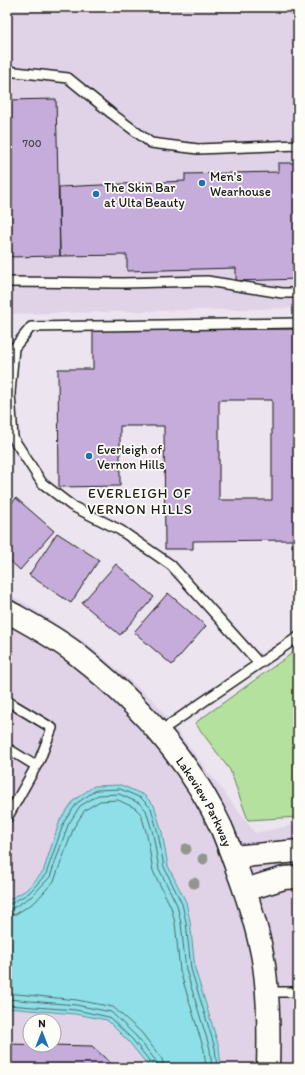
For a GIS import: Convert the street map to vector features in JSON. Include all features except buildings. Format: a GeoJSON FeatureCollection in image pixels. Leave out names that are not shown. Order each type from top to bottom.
{"type":"FeatureCollection","features":[{"type":"Feature","properties":{"kind":"street","name":"Lakeview Parkway"},"geometry":{"type":"LineString","coordinates":[[7,611],[43,631],[73,651],[123,694],[159,732],[182,762],[207,801],[221,827],[250,901],[259,937],[269,1011],[268,1068]]}},
{"type":"Feature","properties":{"kind":"street"},"geometry":{"type":"LineString","coordinates":[[233,857],[298,851]]}},
{"type":"Feature","properties":{"kind":"street"},"geometry":{"type":"LineString","coordinates":[[245,890],[284,878],[298,877]]}},
{"type":"Feature","properties":{"kind":"lane"},"geometry":{"type":"LineString","coordinates":[[7,71],[68,78],[111,113],[151,142],[198,149],[298,145]]}},
{"type":"Feature","properties":{"kind":"lane"},"geometry":{"type":"LineString","coordinates":[[7,282],[123,283],[207,281],[282,293],[298,293]]}},
{"type":"Feature","properties":{"kind":"lane"},"geometry":{"type":"LineString","coordinates":[[260,663],[171,565],[120,530],[72,506],[42,483],[13,438],[10,393],[14,348],[31,327],[298,323]]}},
{"type":"Feature","properties":{"kind":"lane"},"geometry":{"type":"LineString","coordinates":[[159,732],[298,637]]}},
{"type":"Feature","properties":{"kind":"lane"},"geometry":{"type":"LineString","coordinates":[[7,701],[52,728],[36,766],[7,818]]}},
{"type":"Feature","properties":{"kind":"lane"},"geometry":{"type":"LineString","coordinates":[[7,748],[36,766]]}},
{"type":"Feature","properties":{"kind":"lane"},"geometry":{"type":"LineString","coordinates":[[267,992],[298,992]]}},
{"type":"Feature","properties":{"kind":"shaded area"},"geometry":{"type":"Polygon","coordinates":[[[7,7],[298,7],[298,308],[7,314],[7,7]]]}},
{"type":"Feature","properties":{"kind":"shaded area"},"geometry":{"type":"Polygon","coordinates":[[[7,595],[22,601],[90,646],[155,702],[255,833],[298,824],[298,1068],[7,1068],[7,595]]]}},
{"type":"Feature","properties":{"kind":"green space"},"geometry":{"type":"Polygon","coordinates":[[[298,649],[298,817],[248,820],[230,770],[195,723],[298,649]]]}},
{"type":"Feature","properties":{"kind":"water"},"geometry":{"type":"Polygon","coordinates":[[[121,785],[144,795],[154,805],[162,832],[168,866],[186,902],[190,921],[195,969],[219,1047],[221,1068],[150,1068],[129,1042],[107,1020],[75,1014],[7,1008],[7,901],[26,890],[43,872],[60,820],[74,800],[94,786],[121,785]]]}},
{"type":"Feature","properties":{"kind":"place","name":"Men's Wearhouse"},"geometry":{"type":"Point","coordinates":[202,183]}},
{"type":"Feature","properties":{"kind":"place","name":"The Skin Bar at Ulta Beauty"},"geometry":{"type":"Point","coordinates":[96,194]}},
{"type":"Feature","properties":{"kind":"place","name":"Everleigh of Vernon Hills"},"geometry":{"type":"Point","coordinates":[89,456]}},
{"type":"Feature","properties":{"kind":"district","name":"EVERLEIGH OF VERNON HILLS"},"geometry":{"type":"Point","coordinates":[140,502]}}]}
